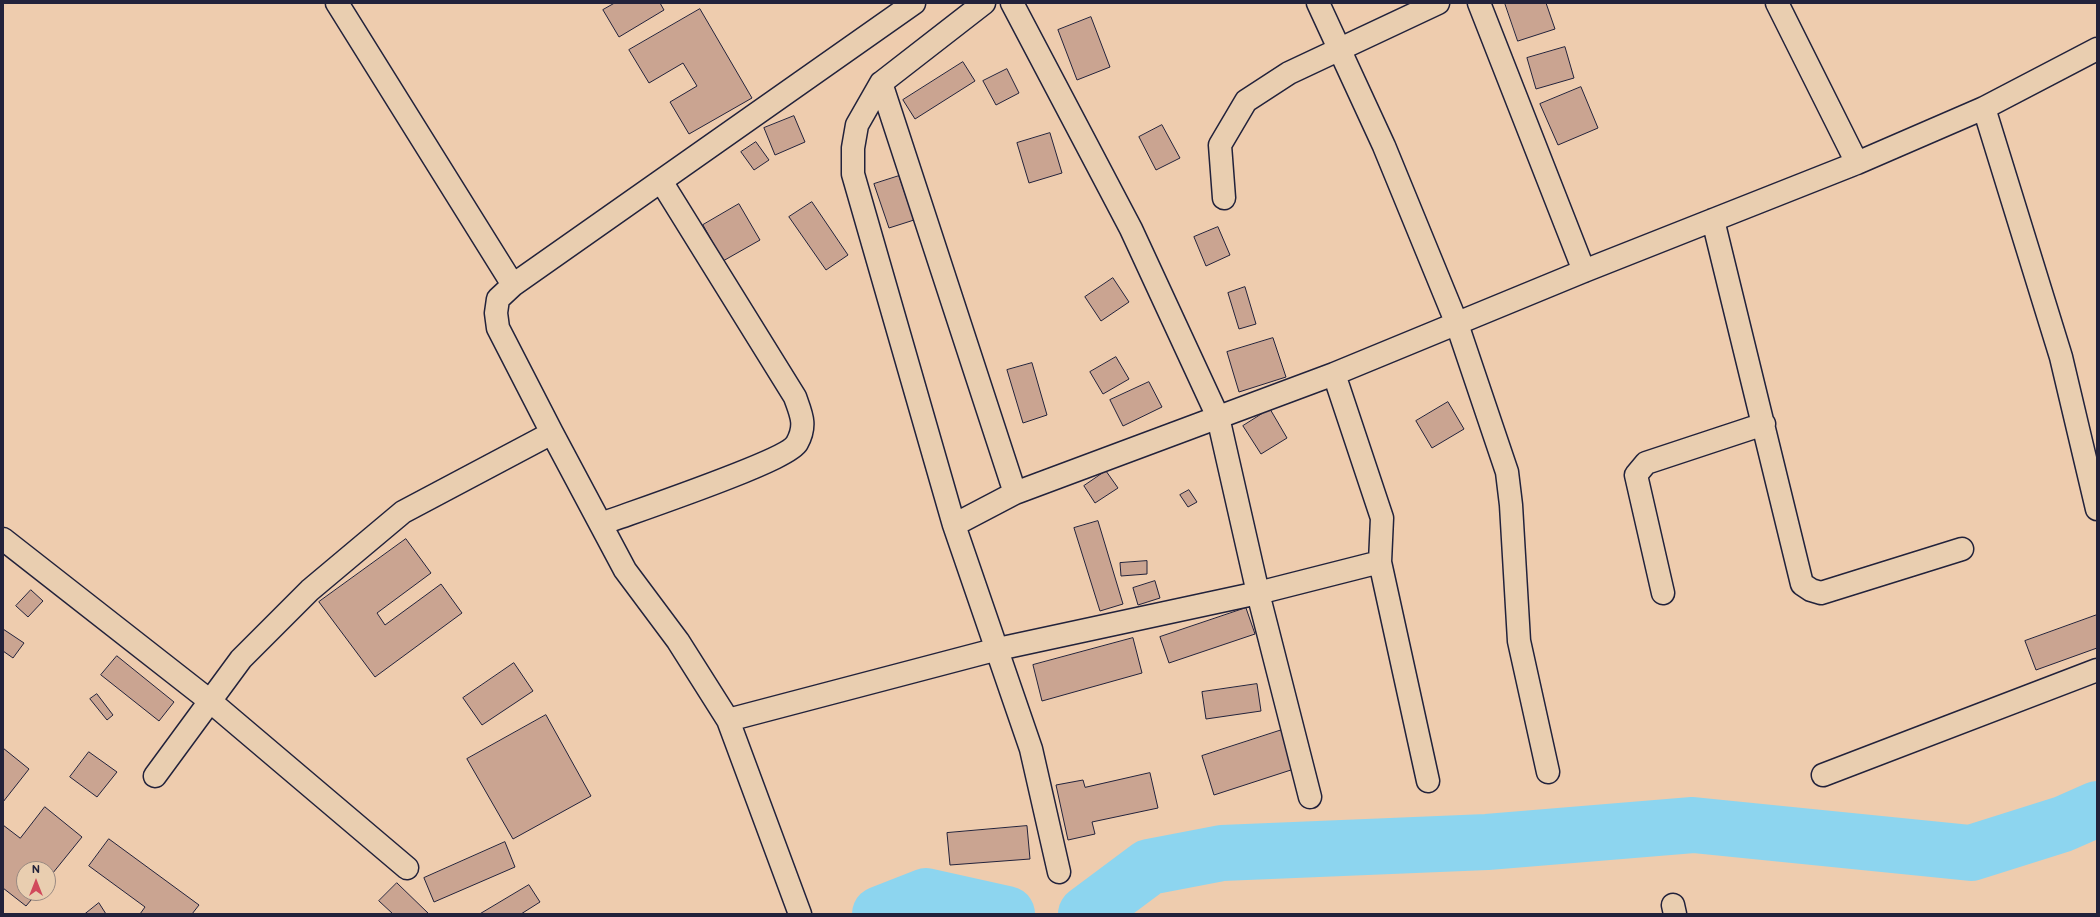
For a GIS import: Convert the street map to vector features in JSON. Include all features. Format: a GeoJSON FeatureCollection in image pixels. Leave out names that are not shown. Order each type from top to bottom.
{"type":"FeatureCollection","features":[{"type":"Feature","properties":{"kind":"street"},"geometry":{"type":"LineString","coordinates":[[337,3],[513,285]]}},
{"type":"Feature","properties":{"kind":"street"},"geometry":{"type":"LineString","coordinates":[[800,914],[728,720],[678,641],[625,570],[498,328],[496,313],[498,299],[513,285],[914,3]]}},
{"type":"Feature","properties":{"kind":"street"},"geometry":{"type":"LineString","coordinates":[[984,3],[881,83],[856,124],[853,148],[853,174],[954,525],[1032,749],[1059,872]]}},
{"type":"Feature","properties":{"kind":"street"},"geometry":{"type":"LineString","coordinates":[[1012,3],[1131,229],[1218,417],[1258,593],[1310,797]]}},
{"type":"Feature","properties":{"kind":"street"},"geometry":{"type":"LineString","coordinates":[[1318,3],[1384,146],[1457,324],[1507,472],[1511,505],[1519,641],[1548,772]]}},
{"type":"Feature","properties":{"kind":"street"},"geometry":{"type":"LineString","coordinates":[[1224,198],[1220,145],[1246,101],[1289,73],[1438,3]]}},
{"type":"Feature","properties":{"kind":"street"},"geometry":{"type":"LineString","coordinates":[[1479,3],[1584,271]]}},
{"type":"Feature","properties":{"kind":"street"},"geometry":{"type":"LineString","coordinates":[[1776,3],[1857,163]]}},
{"type":"Feature","properties":{"kind":"street"},"geometry":{"type":"LineString","coordinates":[[954,525],[1016,493],[1334,374],[1584,271],[1857,163],[1984,108],[2097,48]]}},
{"type":"Feature","properties":{"kind":"street"},"geometry":{"type":"LineString","coordinates":[[881,83],[1016,493]]}},
{"type":"Feature","properties":{"kind":"street"},"geometry":{"type":"LineString","coordinates":[[1984,108],[2061,357],[2097,510]]}},
{"type":"Feature","properties":{"kind":"street"},"geometry":{"type":"LineString","coordinates":[[601,524],[764,464],[797,444],[804,424],[795,396],[756,338],[662,181]]}},
{"type":"Feature","properties":{"kind":"street"},"geometry":{"type":"LineString","coordinates":[[1713,220],[1802,584],[1811,590],[1820,593],[1962,549]]}},
{"type":"Feature","properties":{"kind":"street"},"geometry":{"type":"LineString","coordinates":[[1334,374],[1382,518],[1380,562],[1428,781]]}},
{"type":"Feature","properties":{"kind":"street"},"geometry":{"type":"LineString","coordinates":[[1663,593],[1636,475],[1646,463],[1764,424]]}},
{"type":"Feature","properties":{"kind":"street"},"geometry":{"type":"LineString","coordinates":[[155,776],[241,659],[310,590],[403,512],[552,433]]}},
{"type":"Feature","properties":{"kind":"street"},"geometry":{"type":"LineString","coordinates":[[3,539],[210,701],[407,868]]}},
{"type":"Feature","properties":{"kind":"street"},"geometry":{"type":"LineString","coordinates":[[728,720],[998,649],[1258,593],[1380,562]]}},
{"type":"Feature","properties":{"kind":"street"},"geometry":{"type":"LineString","coordinates":[[1823,775],[2097,670]]}},
{"type":"Feature","properties":{"kind":"building"},"geometry":{"type":"Polygon","coordinates":[[[615,3],[660,3],[664,10],[619,37],[603,10],[615,3]]]}},
{"type":"Feature","properties":{"kind":"building"},"geometry":{"type":"Polygon","coordinates":[[[1505,3],[1546,3],[1555,29],[1518,41],[1505,3]]]}},
{"type":"Feature","properties":{"kind":"building"},"geometry":{"type":"Polygon","coordinates":[[[700,9],[752,98],[689,134],[670,102],[697,86],[683,63],[649,83],[629,50],[700,9]]]}},
{"type":"Feature","properties":{"kind":"building"},"geometry":{"type":"Polygon","coordinates":[[[1091,17],[1110,67],[1077,80],[1058,30],[1091,17]]]}},
{"type":"Feature","properties":{"kind":"building"},"geometry":{"type":"Polygon","coordinates":[[[1565,47],[1574,78],[1536,89],[1527,58],[1565,47]]]}},
{"type":"Feature","properties":{"kind":"building"},"geometry":{"type":"Polygon","coordinates":[[[963,62],[975,81],[915,119],[903,100],[963,62]]]}},
{"type":"Feature","properties":{"kind":"building"},"geometry":{"type":"Polygon","coordinates":[[[1007,69],[1019,93],[996,105],[983,81],[1007,69]]]}},
{"type":"Feature","properties":{"kind":"building"},"geometry":{"type":"Polygon","coordinates":[[[1581,87],[1598,128],[1558,145],[1540,104],[1581,87]]]}},
{"type":"Feature","properties":{"kind":"building"},"geometry":{"type":"Polygon","coordinates":[[[794,116],[805,142],[775,155],[764,128],[794,116]]]}},
{"type":"Feature","properties":{"kind":"building"},"geometry":{"type":"Polygon","coordinates":[[[1162,125],[1180,158],[1156,170],[1139,137],[1162,125]]]}},
{"type":"Feature","properties":{"kind":"building"},"geometry":{"type":"Polygon","coordinates":[[[1050,133],[1062,173],[1029,183],[1017,143],[1050,133]]]}},
{"type":"Feature","properties":{"kind":"building"},"geometry":{"type":"Polygon","coordinates":[[[756,142],[769,160],[754,170],[741,152],[756,142]]]}},
{"type":"Feature","properties":{"kind":"building"},"geometry":{"type":"Polygon","coordinates":[[[899,176],[914,220],[889,228],[874,184],[899,176]]]}},
{"type":"Feature","properties":{"kind":"building"},"geometry":{"type":"Polygon","coordinates":[[[812,202],[848,255],[826,270],[789,217],[812,202]]]}},
{"type":"Feature","properties":{"kind":"building"},"geometry":{"type":"Polygon","coordinates":[[[739,204],[760,240],[723,261],[703,225],[739,204]]]}},
{"type":"Feature","properties":{"kind":"building"},"geometry":{"type":"Polygon","coordinates":[[[1218,227],[1230,255],[1206,266],[1194,237],[1218,227]]]}},
{"type":"Feature","properties":{"kind":"building"},"geometry":{"type":"Polygon","coordinates":[[[1113,278],[1129,302],[1101,321],[1085,297],[1113,278]]]}},
{"type":"Feature","properties":{"kind":"building"},"geometry":{"type":"Polygon","coordinates":[[[1245,287],[1256,324],[1239,329],[1228,293],[1245,287]]]}},
{"type":"Feature","properties":{"kind":"building"},"geometry":{"type":"Polygon","coordinates":[[[1273,338],[1286,377],[1239,392],[1227,352],[1273,338]]]}},
{"type":"Feature","properties":{"kind":"building"},"geometry":{"type":"Polygon","coordinates":[[[1116,357],[1129,379],[1103,394],[1090,372],[1116,357]]]}},
{"type":"Feature","properties":{"kind":"building"},"geometry":{"type":"Polygon","coordinates":[[[1032,363],[1047,415],[1023,423],[1007,370],[1032,363]]]}},
{"type":"Feature","properties":{"kind":"building"},"geometry":{"type":"Polygon","coordinates":[[[1149,382],[1162,407],[1123,426],[1110,400],[1149,382]]]}},
{"type":"Feature","properties":{"kind":"building"},"geometry":{"type":"Polygon","coordinates":[[[1448,402],[1464,429],[1432,448],[1416,421],[1448,402]]]}},
{"type":"Feature","properties":{"kind":"building"},"geometry":{"type":"Polygon","coordinates":[[[1270,409],[1287,438],[1261,454],[1243,426],[1270,409]]]}},
{"type":"Feature","properties":{"kind":"building"},"geometry":{"type":"Polygon","coordinates":[[[1106,471],[1118,488],[1095,503],[1084,486],[1106,471]]]}},
{"type":"Feature","properties":{"kind":"building"},"geometry":{"type":"Polygon","coordinates":[[[1189,490],[1197,502],[1188,507],[1180,495],[1189,490]]]}},
{"type":"Feature","properties":{"kind":"building"},"geometry":{"type":"Polygon","coordinates":[[[1098,521],[1123,604],[1100,611],[1074,528],[1098,521]]]}},
{"type":"Feature","properties":{"kind":"building"},"geometry":{"type":"Polygon","coordinates":[[[406,539],[431,573],[377,613],[385,625],[441,584],[462,613],[375,677],[319,602],[406,539]]]}},
{"type":"Feature","properties":{"kind":"building"},"geometry":{"type":"Polygon","coordinates":[[[1147,561],[1147,574],[1121,576],[1120,563],[1147,561]]]}},
{"type":"Feature","properties":{"kind":"building"},"geometry":{"type":"Polygon","coordinates":[[[1155,581],[1160,598],[1138,605],[1133,588],[1155,581]]]}},
{"type":"Feature","properties":{"kind":"building"},"geometry":{"type":"Polygon","coordinates":[[[31,590],[43,601],[28,617],[16,606],[31,590]]]}},
{"type":"Feature","properties":{"kind":"building"},"geometry":{"type":"Polygon","coordinates":[[[1246,608],[1255,634],[1169,663],[1160,637],[1246,608]]]}},
{"type":"Feature","properties":{"kind":"building"},"geometry":{"type":"Polygon","coordinates":[[[2097,615],[2097,648],[2036,670],[2025,641],[2097,615]]]}},
{"type":"Feature","properties":{"kind":"building"},"geometry":{"type":"Polygon","coordinates":[[[3,629],[24,643],[13,658],[3,651],[3,629]]]}},
{"type":"Feature","properties":{"kind":"building"},"geometry":{"type":"Polygon","coordinates":[[[1133,638],[1142,673],[1042,701],[1033,665],[1133,638]]]}},
{"type":"Feature","properties":{"kind":"building"},"geometry":{"type":"Polygon","coordinates":[[[117,656],[174,702],[159,721],[101,675],[117,656]]]}},
{"type":"Feature","properties":{"kind":"building"},"geometry":{"type":"Polygon","coordinates":[[[514,663],[533,691],[482,725],[463,698],[514,663]]]}},
{"type":"Feature","properties":{"kind":"building"},"geometry":{"type":"Polygon","coordinates":[[[1257,684],[1261,711],[1206,719],[1202,692],[1257,684]]]}},
{"type":"Feature","properties":{"kind":"building"},"geometry":{"type":"Polygon","coordinates":[[[97,694],[113,715],[107,720],[90,699],[97,694]]]}},
{"type":"Feature","properties":{"kind":"building"},"geometry":{"type":"Polygon","coordinates":[[[546,715],[591,796],[513,839],[467,759],[546,715]]]}},
{"type":"Feature","properties":{"kind":"building"},"geometry":{"type":"Polygon","coordinates":[[[1282,730],[1294,769],[1214,795],[1202,756],[1282,730]]]}},
{"type":"Feature","properties":{"kind":"building"},"geometry":{"type":"Polygon","coordinates":[[[3,748],[29,769],[3,802],[3,748]]]}},
{"type":"Feature","properties":{"kind":"building"},"geometry":{"type":"Polygon","coordinates":[[[89,752],[117,772],[97,797],[70,777],[89,752]]]}},
{"type":"Feature","properties":{"kind":"building"},"geometry":{"type":"Polygon","coordinates":[[[1150,773],[1158,808],[1092,822],[1095,834],[1068,840],[1056,785],[1083,780],[1085,787],[1150,773]]]}},
{"type":"Feature","properties":{"kind":"building"},"geometry":{"type":"Polygon","coordinates":[[[45,807],[82,837],[56,869],[56,861],[16,861],[16,898],[3,888],[3,825],[20,838],[45,807]]]}},
{"type":"Feature","properties":{"kind":"building"},"geometry":{"type":"Polygon","coordinates":[[[1027,826],[1030,859],[950,865],[947,833],[1027,826]]]}},
{"type":"Feature","properties":{"kind":"building"},"geometry":{"type":"Polygon","coordinates":[[[109,839],[199,905],[192,914],[140,914],[145,907],[89,866],[109,839]]]}},
{"type":"Feature","properties":{"kind":"building"},"geometry":{"type":"Polygon","coordinates":[[[505,842],[515,867],[434,902],[424,878],[505,842]]]}},
{"type":"Feature","properties":{"kind":"building"},"geometry":{"type":"Polygon","coordinates":[[[397,883],[429,914],[393,914],[379,901],[397,883]]]}},
{"type":"Feature","properties":{"kind":"building"},"geometry":{"type":"Polygon","coordinates":[[[529,885],[540,902],[521,914],[480,914],[529,885]]]}},
{"type":"Feature","properties":{"kind":"building"},"geometry":{"type":"Polygon","coordinates":[[[20,901],[30,901],[26,906],[20,901]]]}},
{"type":"Feature","properties":{"kind":"building"},"geometry":{"type":"Polygon","coordinates":[[[99,903],[106,914],[85,914],[99,903]]]}},
{"type":"Feature","properties":{"kind":"waterway"},"geometry":{"type":"LineString","coordinates":[[1086,914],[1149,867],[1222,853],[1487,842],[1693,825],[1971,853],[2063,824],[2097,809]]}},
{"type":"Feature","properties":{"kind":"waterway"},"geometry":{"type":"LineString","coordinates":[[880,914],[926,896],[1007,914]]}}]}
